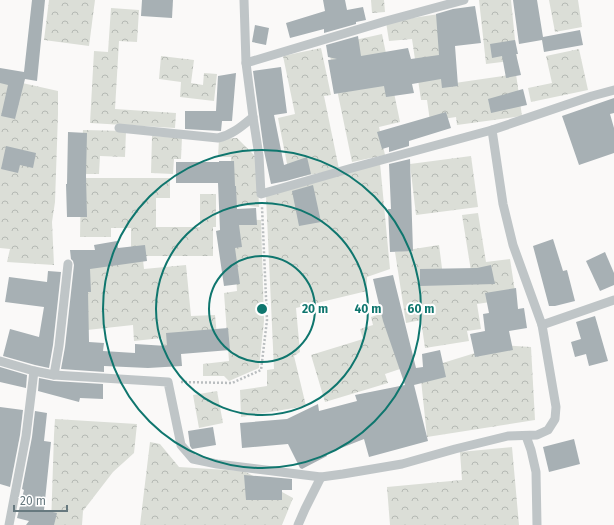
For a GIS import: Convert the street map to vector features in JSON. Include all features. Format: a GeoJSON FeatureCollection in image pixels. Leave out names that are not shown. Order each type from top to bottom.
{"type":"FeatureCollection","features":[{"type":"Feature","properties":{"kind":"lane"},"geometry":{"type":"LineString","coordinates":[[244,0],[246,63],[259,156],[261,194],[492,130],[614,90]]}},
{"type":"Feature","properties":{"kind":"lane"},"geometry":{"type":"LineString","coordinates":[[246,63],[386,21],[464,0]]}},
{"type":"Feature","properties":{"kind":"lane"},"geometry":{"type":"LineString","coordinates":[[120,128],[218,138],[231,134],[253,117]]}},
{"type":"Feature","properties":{"kind":"lane"},"geometry":{"type":"LineString","coordinates":[[0,361],[54,375],[168,382],[181,445],[193,459],[217,464],[322,477],[402,464],[508,436],[537,436],[548,430],[555,419],[556,407],[542,324],[513,245],[503,204],[492,130]]}},
{"type":"Feature","properties":{"kind":"lane"},"geometry":{"type":"LineString","coordinates":[[54,375],[59,346],[68,264]]}},
{"type":"Feature","properties":{"kind":"lane"},"geometry":{"type":"LineString","coordinates":[[542,324],[614,300]]}},
{"type":"Feature","properties":{"kind":"lane"},"geometry":{"type":"LineString","coordinates":[[9,525],[26,436],[34,371]]}},
{"type":"Feature","properties":{"kind":"lane"},"geometry":{"type":"LineString","coordinates":[[526,436],[536,472],[537,525]]}},
{"type":"Feature","properties":{"kind":"lane"},"geometry":{"type":"LineString","coordinates":[[298,525],[322,477]]}},
{"type":"Feature","properties":{"kind":"path"},"geometry":{"type":"LineString","coordinates":[[168,382],[232,383],[261,370],[267,320],[261,194]]}},
{"type":"Feature","properties":{"kind":"green space"},"geometry":{"type":"Polygon","coordinates":[[[49,0],[95,0],[89,46],[44,40],[49,0]]]}},
{"type":"Feature","properties":{"kind":"green space"},"geometry":{"type":"Polygon","coordinates":[[[371,0],[384,0],[385,12],[372,13],[371,0]]]}},
{"type":"Feature","properties":{"kind":"green space"},"geometry":{"type":"Polygon","coordinates":[[[479,0],[511,0],[517,60],[486,64],[479,0]]]}},
{"type":"Feature","properties":{"kind":"green space"},"geometry":{"type":"Polygon","coordinates":[[[549,0],[578,0],[582,27],[555,32],[549,0]]]}},
{"type":"Feature","properties":{"kind":"green space"},"geometry":{"type":"Polygon","coordinates":[[[111,8],[139,10],[137,42],[119,41],[115,109],[176,113],[175,128],[90,123],[94,51],[108,52],[111,8]]]}},
{"type":"Feature","properties":{"kind":"green space"},"geometry":{"type":"Polygon","coordinates":[[[439,14],[448,84],[516,74],[522,116],[457,125],[456,117],[430,121],[427,100],[421,100],[412,39],[389,41],[386,22],[439,14]]]}},
{"type":"Feature","properties":{"kind":"green space"},"geometry":{"type":"Polygon","coordinates":[[[382,34],[400,122],[379,127],[385,155],[352,162],[328,46],[382,34]]]}},
{"type":"Feature","properties":{"kind":"green space"},"geometry":{"type":"Polygon","coordinates":[[[321,48],[331,95],[324,96],[339,169],[290,179],[278,118],[295,114],[283,56],[321,48]]]}},
{"type":"Feature","properties":{"kind":"green space"},"geometry":{"type":"Polygon","coordinates":[[[579,49],[588,90],[531,102],[528,88],[552,83],[546,56],[579,49]]]}},
{"type":"Feature","properties":{"kind":"green space"},"geometry":{"type":"Polygon","coordinates":[[[161,56],[194,60],[191,83],[203,85],[204,73],[217,74],[214,101],[180,97],[181,82],[159,79],[161,56]]]}},
{"type":"Feature","properties":{"kind":"green space"},"geometry":{"type":"Polygon","coordinates":[[[0,78],[58,91],[55,202],[52,222],[54,265],[7,262],[10,249],[0,248],[0,78]]]}},
{"type":"Feature","properties":{"kind":"green space"},"geometry":{"type":"Polygon","coordinates":[[[83,130],[126,131],[125,157],[100,156],[99,174],[81,174],[83,130]]]}},
{"type":"Feature","properties":{"kind":"green space"},"geometry":{"type":"Polygon","coordinates":[[[152,136],[182,137],[181,159],[174,159],[173,174],[151,173],[152,136]]]}},
{"type":"Feature","properties":{"kind":"green space"},"geometry":{"type":"Polygon","coordinates":[[[237,138],[257,158],[259,207],[232,204],[231,157],[218,157],[219,139],[237,138]]]}},
{"type":"Feature","properties":{"kind":"green space"},"geometry":{"type":"Polygon","coordinates":[[[471,156],[478,207],[416,215],[410,164],[471,156]]]}},
{"type":"Feature","properties":{"kind":"green space"},"geometry":{"type":"Polygon","coordinates":[[[380,163],[390,269],[367,277],[367,291],[296,308],[300,352],[294,356],[306,406],[241,417],[240,390],[267,386],[267,370],[274,369],[266,196],[380,163]]]}},
{"type":"Feature","properties":{"kind":"green space"},"geometry":{"type":"Polygon","coordinates":[[[81,178],[170,178],[170,198],[156,198],[156,227],[200,227],[200,194],[216,194],[216,227],[213,227],[213,256],[131,256],[131,228],[111,228],[111,237],[80,237],[81,178]]]}},
{"type":"Feature","properties":{"kind":"green space"},"geometry":{"type":"Polygon","coordinates":[[[478,213],[486,262],[510,259],[516,298],[477,304],[481,329],[467,331],[469,341],[425,348],[421,320],[406,323],[395,252],[439,245],[443,276],[471,271],[462,215],[478,213]]]}},
{"type":"Feature","properties":{"kind":"green space"},"geometry":{"type":"Polygon","coordinates":[[[232,219],[261,220],[264,321],[259,368],[229,381],[224,376],[203,376],[203,364],[229,361],[224,293],[237,291],[232,219]]]}},
{"type":"Feature","properties":{"kind":"green space"},"geometry":{"type":"Polygon","coordinates":[[[143,260],[144,269],[186,265],[191,316],[215,315],[218,346],[164,351],[162,338],[134,341],[133,325],[87,330],[82,265],[143,260]]]}},
{"type":"Feature","properties":{"kind":"green space"},"geometry":{"type":"Polygon","coordinates":[[[386,312],[403,368],[385,374],[388,383],[325,402],[311,355],[363,339],[360,329],[373,325],[371,317],[386,312]]]}},
{"type":"Feature","properties":{"kind":"green space"},"geometry":{"type":"Polygon","coordinates":[[[501,345],[531,347],[535,420],[427,437],[420,370],[501,345]]]}},
{"type":"Feature","properties":{"kind":"green space"},"geometry":{"type":"Polygon","coordinates":[[[217,391],[223,423],[199,428],[193,395],[217,391]]]}},
{"type":"Feature","properties":{"kind":"green space"},"geometry":{"type":"Polygon","coordinates":[[[55,419],[137,424],[134,453],[113,472],[83,511],[82,525],[51,525],[55,419]]]}},
{"type":"Feature","properties":{"kind":"green space"},"geometry":{"type":"Polygon","coordinates":[[[150,442],[160,444],[179,467],[244,471],[293,498],[282,525],[140,525],[150,442]]]}},
{"type":"Feature","properties":{"kind":"green space"},"geometry":{"type":"Polygon","coordinates":[[[512,447],[519,525],[390,525],[387,487],[462,480],[460,452],[512,447]]]}},
{"type":"Feature","properties":{"kind":"building"},"geometry":{"type":"Polygon","coordinates":[[[32,0],[45,0],[37,81],[25,79],[15,119],[1,116],[8,85],[0,83],[0,68],[24,72],[32,0]]]}},
{"type":"Feature","properties":{"kind":"building"},"geometry":{"type":"Polygon","coordinates":[[[142,0],[173,0],[172,18],[141,16],[142,0]]]}},
{"type":"Feature","properties":{"kind":"building"},"geometry":{"type":"Polygon","coordinates":[[[323,0],[345,0],[347,10],[363,7],[366,20],[324,33],[324,29],[290,38],[286,23],[325,11],[323,0]]]}},
{"type":"Feature","properties":{"kind":"building"},"geometry":{"type":"Polygon","coordinates":[[[513,0],[537,0],[543,37],[580,30],[583,45],[544,52],[542,40],[519,44],[513,0]]]}},
{"type":"Feature","properties":{"kind":"building"},"geometry":{"type":"Polygon","coordinates":[[[475,6],[481,43],[455,46],[458,86],[442,88],[441,79],[412,84],[414,93],[386,97],[384,86],[334,94],[328,60],[337,59],[328,57],[326,45],[358,36],[361,56],[408,48],[411,59],[439,55],[436,14],[453,9],[475,6]]]}},
{"type":"Feature","properties":{"kind":"building"},"geometry":{"type":"Polygon","coordinates":[[[255,25],[269,28],[266,45],[252,42],[255,25]]]}},
{"type":"Feature","properties":{"kind":"building"},"geometry":{"type":"Polygon","coordinates":[[[515,40],[518,54],[516,54],[521,75],[506,78],[502,56],[492,58],[490,44],[515,40]]]}},
{"type":"Feature","properties":{"kind":"building"},"geometry":{"type":"Polygon","coordinates":[[[281,67],[287,113],[274,115],[284,165],[307,157],[311,174],[271,184],[264,151],[253,71],[281,67]]]}},
{"type":"Feature","properties":{"kind":"building"},"geometry":{"type":"Polygon","coordinates":[[[236,73],[232,121],[222,121],[221,131],[185,129],[185,111],[216,111],[218,76],[236,73]]]}},
{"type":"Feature","properties":{"kind":"building"},"geometry":{"type":"Polygon","coordinates":[[[523,89],[527,105],[491,113],[488,99],[523,89]]]}},
{"type":"Feature","properties":{"kind":"building"},"geometry":{"type":"Polygon","coordinates":[[[614,98],[614,113],[610,114],[614,128],[614,153],[579,165],[562,116],[614,98]]]}},
{"type":"Feature","properties":{"kind":"building"},"geometry":{"type":"Polygon","coordinates":[[[446,112],[451,128],[409,141],[409,146],[389,152],[389,147],[382,149],[377,132],[446,112]]]}},
{"type":"Feature","properties":{"kind":"building"},"geometry":{"type":"Polygon","coordinates":[[[68,132],[87,133],[87,217],[67,217],[66,184],[68,132]]]}},
{"type":"Feature","properties":{"kind":"building"},"geometry":{"type":"Polygon","coordinates":[[[6,146],[36,153],[33,168],[20,165],[18,173],[1,169],[6,146]]]}},
{"type":"Feature","properties":{"kind":"building"},"geometry":{"type":"Polygon","coordinates":[[[410,159],[413,251],[390,252],[388,209],[391,209],[389,164],[410,159]]]}},
{"type":"Feature","properties":{"kind":"building"},"geometry":{"type":"Polygon","coordinates":[[[234,161],[237,209],[256,208],[257,225],[239,225],[242,247],[235,248],[240,284],[224,286],[216,231],[220,230],[218,183],[176,183],[176,162],[234,161]]]}},
{"type":"Feature","properties":{"kind":"building"},"geometry":{"type":"Polygon","coordinates":[[[313,185],[321,222],[299,226],[292,191],[313,185]]]}},
{"type":"Feature","properties":{"kind":"building"},"geometry":{"type":"Polygon","coordinates":[[[553,239],[563,271],[567,270],[575,301],[549,306],[533,246],[553,239]]]}},
{"type":"Feature","properties":{"kind":"building"},"geometry":{"type":"Polygon","coordinates":[[[117,241],[118,248],[145,245],[147,261],[90,269],[91,292],[88,292],[89,342],[104,343],[103,351],[135,353],[135,344],[167,346],[166,333],[228,328],[230,350],[181,354],[182,366],[148,368],[104,366],[104,372],[61,369],[65,347],[74,265],[71,259],[70,250],[95,250],[94,245],[117,241]]]}},
{"type":"Feature","properties":{"kind":"building"},"geometry":{"type":"Polygon","coordinates":[[[605,252],[614,273],[614,285],[600,291],[586,261],[605,252]]]}},
{"type":"Feature","properties":{"kind":"building"},"geometry":{"type":"Polygon","coordinates":[[[491,265],[495,284],[420,286],[420,269],[477,268],[491,265]]]}},
{"type":"Feature","properties":{"kind":"building"},"geometry":{"type":"Polygon","coordinates":[[[48,271],[61,272],[49,368],[3,356],[10,329],[39,337],[44,307],[5,302],[9,277],[47,282],[48,271]]]}},
{"type":"Feature","properties":{"kind":"building"},"geometry":{"type":"Polygon","coordinates":[[[393,275],[416,368],[423,367],[422,354],[440,350],[446,377],[414,385],[428,441],[369,457],[364,439],[326,454],[327,456],[302,469],[300,468],[288,444],[242,448],[240,423],[287,419],[318,404],[319,411],[357,401],[355,395],[405,385],[383,321],[373,279],[393,275]]]}},
{"type":"Feature","properties":{"kind":"building"},"geometry":{"type":"Polygon","coordinates":[[[516,288],[518,309],[524,308],[527,328],[509,331],[513,350],[475,357],[470,334],[485,331],[483,314],[489,313],[485,293],[516,288]]]}},
{"type":"Feature","properties":{"kind":"building"},"geometry":{"type":"Polygon","coordinates":[[[595,316],[608,361],[589,366],[586,354],[575,357],[571,342],[581,339],[576,322],[595,316]]]}},
{"type":"Feature","properties":{"kind":"building"},"geometry":{"type":"Polygon","coordinates":[[[0,367],[27,375],[26,388],[0,382],[0,367]]]}},
{"type":"Feature","properties":{"kind":"building"},"geometry":{"type":"Polygon","coordinates":[[[39,378],[54,381],[103,384],[103,399],[80,398],[79,402],[38,391],[39,378]]]}},
{"type":"Feature","properties":{"kind":"building"},"geometry":{"type":"Polygon","coordinates":[[[0,407],[23,410],[20,435],[10,487],[0,484],[0,407]]]}},
{"type":"Feature","properties":{"kind":"building"},"geometry":{"type":"Polygon","coordinates":[[[35,411],[47,413],[44,441],[51,442],[44,510],[57,513],[54,525],[26,525],[29,521],[17,518],[24,490],[22,489],[32,437],[35,411]]]}},
{"type":"Feature","properties":{"kind":"building"},"geometry":{"type":"Polygon","coordinates":[[[213,427],[216,445],[192,449],[190,446],[188,431],[213,427]]]}},
{"type":"Feature","properties":{"kind":"building"},"geometry":{"type":"Polygon","coordinates":[[[574,439],[580,464],[549,472],[543,447],[574,439]]]}},
{"type":"Feature","properties":{"kind":"building"},"geometry":{"type":"Polygon","coordinates":[[[244,475],[292,479],[292,490],[282,490],[282,500],[246,500],[244,475]]]}}]}
